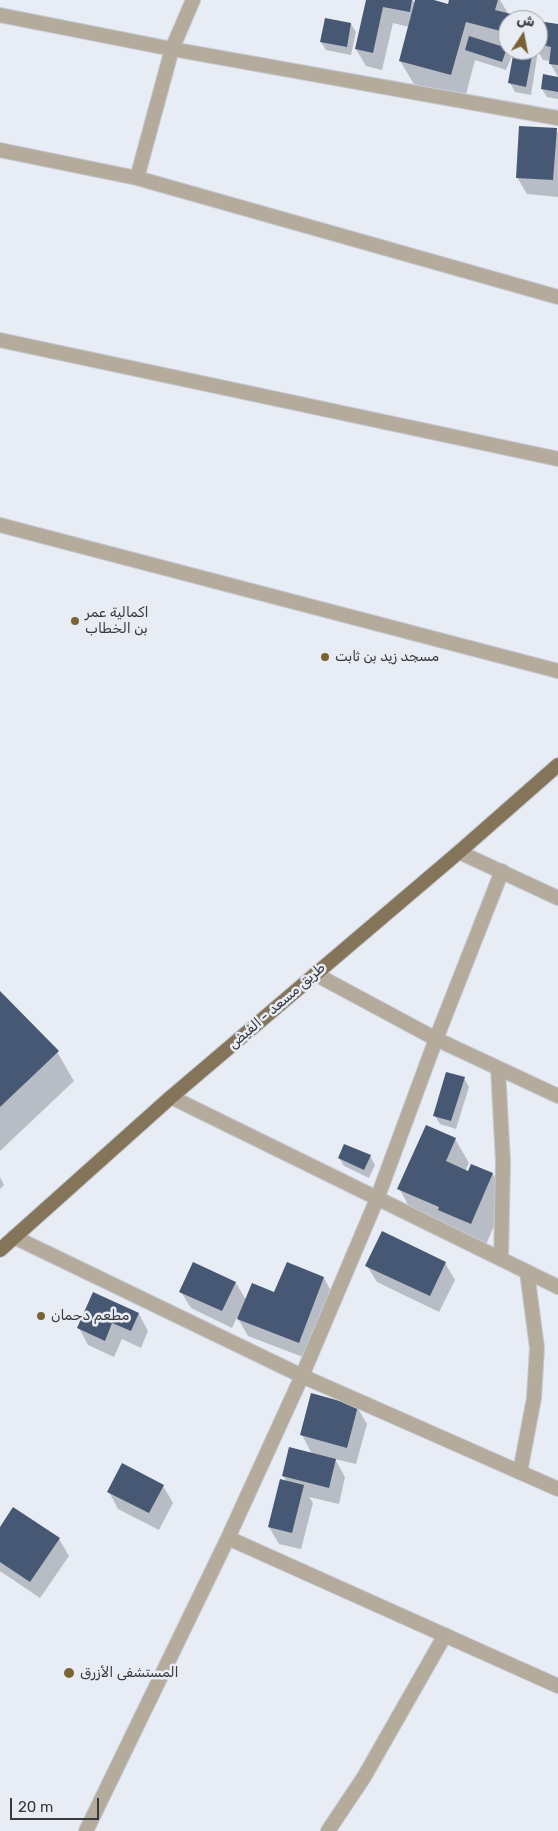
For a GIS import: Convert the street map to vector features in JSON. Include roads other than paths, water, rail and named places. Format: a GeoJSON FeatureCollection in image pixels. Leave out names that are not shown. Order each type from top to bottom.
{"type":"FeatureCollection","features":[{"type":"Feature","properties":{"kind":"main road","name":"طريق مسعد - الفيض"},"geometry":{"type":"LineString","coordinates":[[0,1250],[171,1097],[459,852],[558,765]]}},
{"type":"Feature","properties":{"kind":"street"},"geometry":{"type":"LineString","coordinates":[[137,178],[172,49],[193,0]]}},
{"type":"Feature","properties":{"kind":"street"},"geometry":{"type":"LineString","coordinates":[[0,15],[172,49],[558,118]]}},
{"type":"Feature","properties":{"kind":"street"},"geometry":{"type":"LineString","coordinates":[[0,150],[137,178],[558,297]]}},
{"type":"Feature","properties":{"kind":"street"},"geometry":{"type":"LineString","coordinates":[[0,340],[558,459]]}},
{"type":"Feature","properties":{"kind":"street"},"geometry":{"type":"LineString","coordinates":[[0,525],[558,671]]}},
{"type":"Feature","properties":{"kind":"street"},"geometry":{"type":"LineString","coordinates":[[459,852],[558,898]]}},
{"type":"Feature","properties":{"kind":"street"},"geometry":{"type":"LineString","coordinates":[[86,1831],[228,1538],[302,1376],[377,1199],[436,1039],[502,872]]}},
{"type":"Feature","properties":{"kind":"street"},"geometry":{"type":"LineString","coordinates":[[314,974],[436,1039],[558,1096]]}},
{"type":"Feature","properties":{"kind":"street"},"geometry":{"type":"LineString","coordinates":[[498,1068],[503,1162],[501,1259]]}},
{"type":"Feature","properties":{"kind":"street"},"geometry":{"type":"LineString","coordinates":[[171,1097],[558,1287]]}},
{"type":"Feature","properties":{"kind":"street"},"geometry":{"type":"LineString","coordinates":[[14,1238],[302,1376],[558,1489]]}},
{"type":"Feature","properties":{"kind":"street"},"geometry":{"type":"LineString","coordinates":[[520,1472],[534,1398],[537,1348],[527,1272]]}},
{"type":"Feature","properties":{"kind":"street"},"geometry":{"type":"LineString","coordinates":[[228,1538],[558,1686]]}},
{"type":"Feature","properties":{"kind":"street"},"geometry":{"type":"LineString","coordinates":[[335,1829],[445,1635]]}},
{"type":"Feature","properties":{"kind":"place","name":"اكمالية عمر بن الخطاب"},"geometry":{"type":"Point","coordinates":[75,621]}},
{"type":"Feature","properties":{"kind":"place","name":"مسجد زيد بن ثابت"},"geometry":{"type":"Point","coordinates":[325,657]}},
{"type":"Feature","properties":{"kind":"place","name":"مطعم دحمان"},"geometry":{"type":"Point","coordinates":[41,1316]}},
{"type":"Feature","properties":{"kind":"place","name":"المستشفى الأزرق"},"geometry":{"type":"Point","coordinates":[69,1673]}}]}
